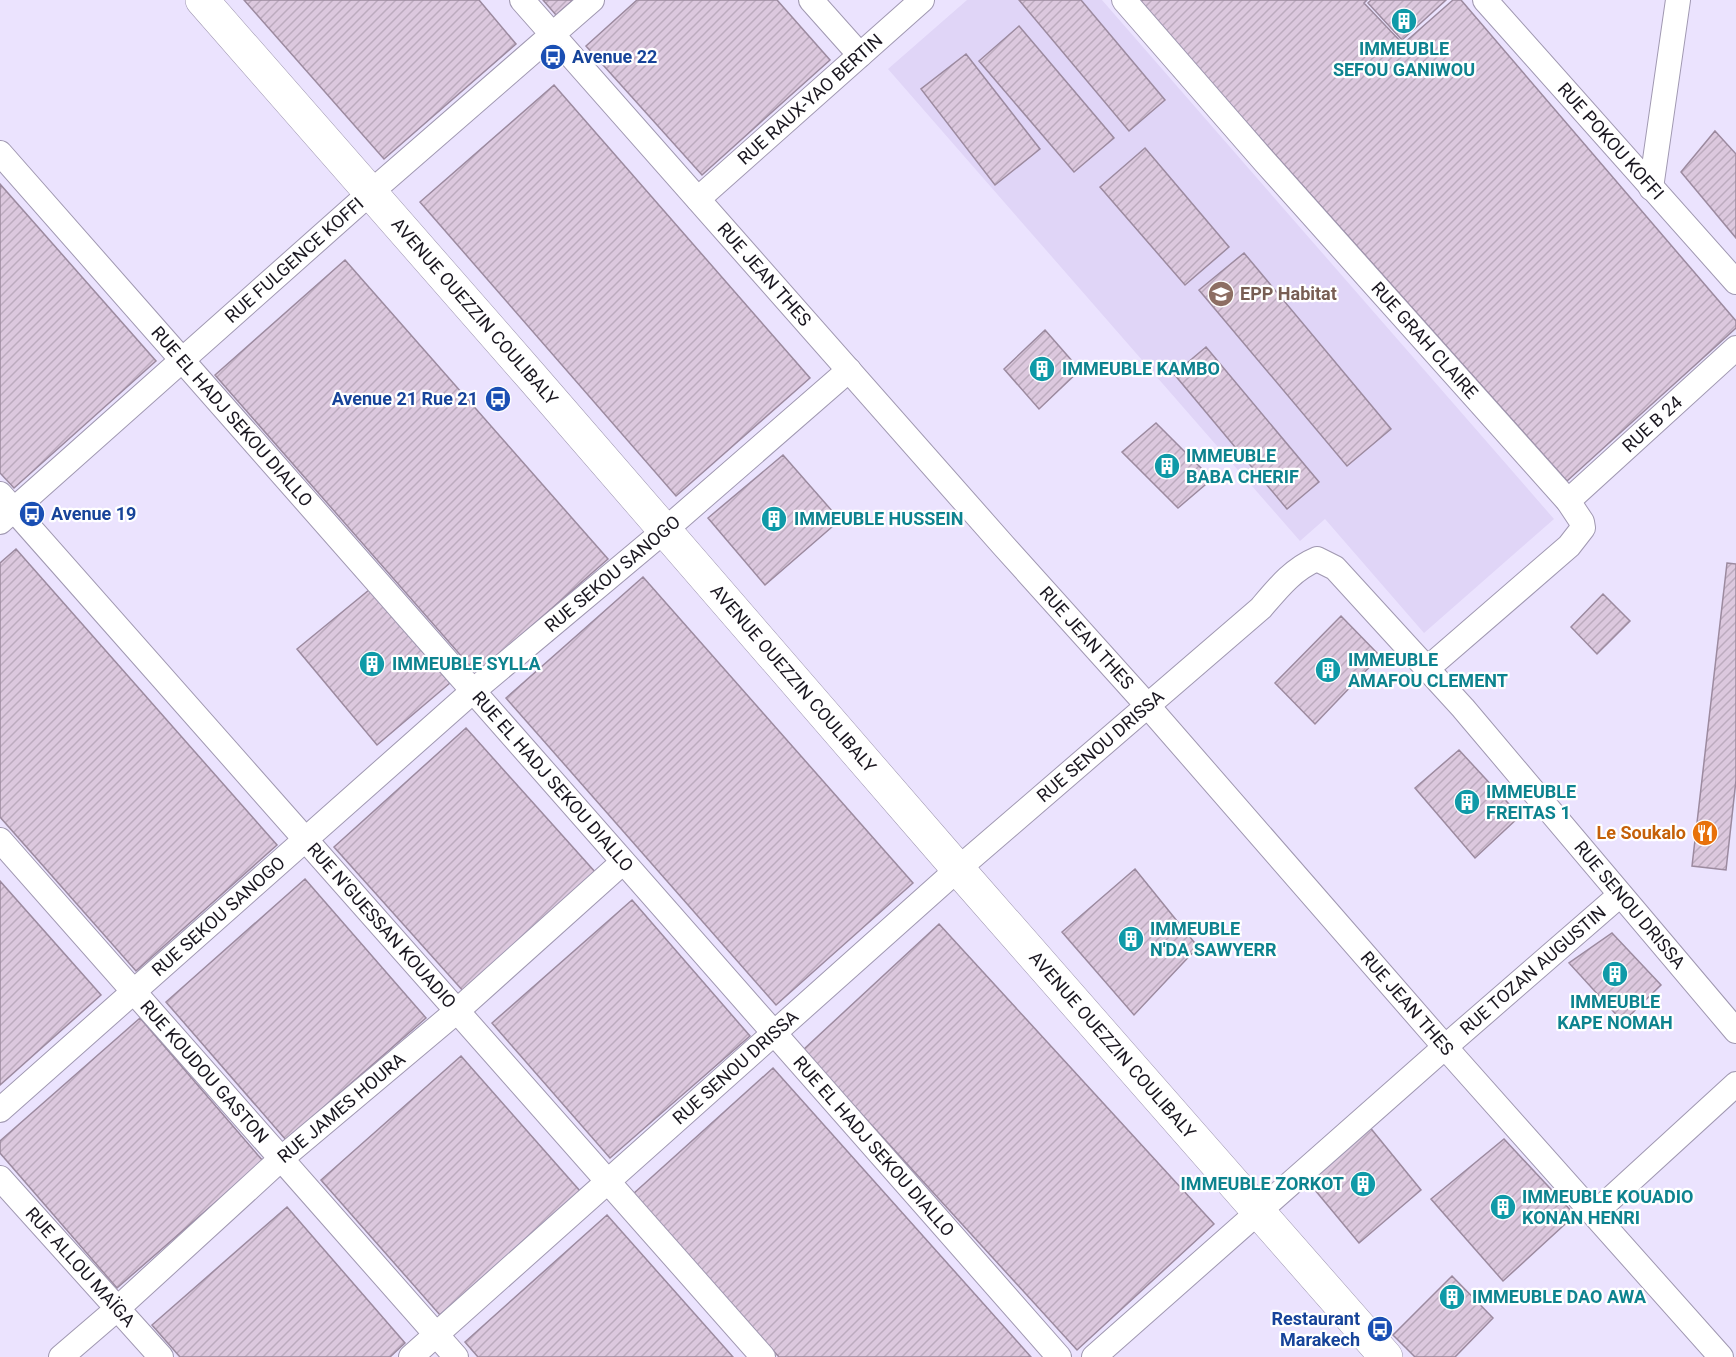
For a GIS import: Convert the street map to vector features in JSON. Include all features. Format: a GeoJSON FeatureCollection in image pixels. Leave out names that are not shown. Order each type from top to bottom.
{"type":"FeatureCollection","features":[{"type":"Feature","properties":{"kind":"street","name":"AVENUE OUEZZIN COULIBALY"},"geometry":{"type":"LineString","coordinates":[[201,0],[1386,1357]]}},
{"type":"Feature","properties":{"kind":"street","name":"RUE JEAN THES"},"geometry":{"type":"LineString","coordinates":[[522,0],[1721,1357]]}},
{"type":"Feature","properties":{"kind":"street","name":"RUE FULGENCE KOFFI"},"geometry":{"type":"LineString","coordinates":[[4,509],[182,360],[592,0]]}},
{"type":"Feature","properties":{"kind":"street"},"geometry":{"type":"LineString","coordinates":[[811,0],[860,55]]}},
{"type":"Feature","properties":{"kind":"street","name":"RUE RAUX-YAO BERTIN"},"geometry":{"type":"LineString","coordinates":[[698,199],[922,0]]}},
{"type":"Feature","properties":{"kind":"street","name":"RUE GRAH CLAIRE"},"geometry":{"type":"LineString","coordinates":[[1124,0],[1273,171],[1568,501],[1582,522],[1583,528],[1578,537],[1428,668]]}},
{"type":"Feature","properties":{"kind":"street","name":"RUE POKOU KOFFI"},"geometry":{"type":"LineString","coordinates":[[1485,0],[1736,282]]}},
{"type":"Feature","properties":{"kind":"street"},"geometry":{"type":"LineString","coordinates":[[1651,188],[1678,0]]}},
{"type":"Feature","properties":{"kind":"street","name":"RUE EL HADJ SEKOU DIALLO"},"geometry":{"type":"LineString","coordinates":[[0,153],[1059,1357]]}},
{"type":"Feature","properties":{"kind":"street","name":"RUE B 24"},"geometry":{"type":"LineString","coordinates":[[1568,501],[1736,348]]}},
{"type":"Feature","properties":{"kind":"street","name":"RUE SEKOU SANOGO"},"geometry":{"type":"LineString","coordinates":[[0,1110],[473,691],[664,531],[849,370]]}},
{"type":"Feature","properties":{"kind":"street","name":"RUE N'GUESSAN KOUADIO"},"geometry":{"type":"LineString","coordinates":[[4,509],[457,1011],[763,1357]]}},
{"type":"Feature","properties":{"kind":"street","name":"RUE SENOU DRISSA"},"geometry":{"type":"LineString","coordinates":[[411,1357],[958,869],[1261,608],[1292,573],[1317,559],[1335,568],[1428,668],[1736,1031]]}},
{"type":"Feature","properties":{"kind":"street","name":"RUE KOUDOU GASTON"},"geometry":{"type":"LineString","coordinates":[[0,840],[456,1357]]}},
{"type":"Feature","properties":{"kind":"street","name":"RUE JAMES HOURA"},"geometry":{"type":"LineString","coordinates":[[61,1357],[117,1309],[282,1158],[457,1011],[623,862]]}},
{"type":"Feature","properties":{"kind":"street","name":"RUE TOZAN AUGUSTIN"},"geometry":{"type":"LineString","coordinates":[[1094,1357],[1620,895]]}},
{"type":"Feature","properties":{"kind":"street"},"geometry":{"type":"LineString","coordinates":[[1594,1214],[1736,1084]]}},
{"type":"Feature","properties":{"kind":"street","name":"RUE ALLOU MAÏGA"},"geometry":{"type":"LineString","coordinates":[[0,1178],[160,1357]]}},
{"type":"Feature","properties":{"kind":"shaded area","name":"EPP Habitat"},"geometry":{"type":"Polygon","coordinates":[[[967,0],[1102,0],[1554,519],[1424,633],[1325,519],[1300,541],[888,69],[967,0]]]}},
{"type":"Feature","properties":{"kind":"building"},"geometry":{"type":"Polygon","coordinates":[[[244,0],[479,0],[516,44],[384,159],[244,0]]]}},
{"type":"Feature","properties":{"kind":"building"},"geometry":{"type":"Polygon","coordinates":[[[543,0],[573,0],[556,15],[543,0]]]}},
{"type":"Feature","properties":{"kind":"building"},"geometry":{"type":"Polygon","coordinates":[[[637,0],[777,0],[830,60],[702,175],[586,46],[637,0]]]}},
{"type":"Feature","properties":{"kind":"building"},"geometry":{"type":"Polygon","coordinates":[[[1019,0],[1081,0],[1165,100],[1129,131],[1019,0]]]}},
{"type":"Feature","properties":{"kind":"building"},"geometry":{"type":"Polygon","coordinates":[[[1137,0],[1367,0],[1364,3],[1403,44],[1453,0],[1461,0],[1736,321],[1736,328],[1567,481],[1137,0]]]}},
{"type":"Feature","properties":{"kind":"building","name":"IMMEUBLE SEFOU GANIWOU"},"geometry":{"type":"Polygon","coordinates":[[[1371,0],[1446,0],[1402,40],[1368,3],[1371,0]]]}},
{"type":"Feature","properties":{"kind":"building"},"geometry":{"type":"Polygon","coordinates":[[[1019,26],[1114,138],[1074,172],[979,61],[1019,26]]]}},
{"type":"Feature","properties":{"kind":"building"},"geometry":{"type":"Polygon","coordinates":[[[966,54],[1040,149],[995,185],[921,89],[966,54]]]}},
{"type":"Feature","properties":{"kind":"building"},"geometry":{"type":"Polygon","coordinates":[[[554,85],[810,378],[676,496],[420,202],[554,85]]]}},
{"type":"Feature","properties":{"kind":"building"},"geometry":{"type":"Polygon","coordinates":[[[1715,131],[1736,154],[1736,238],[1681,172],[1715,131]]]}},
{"type":"Feature","properties":{"kind":"building"},"geometry":{"type":"Polygon","coordinates":[[[1145,148],[1229,247],[1185,285],[1100,187],[1145,148]]]}},
{"type":"Feature","properties":{"kind":"building"},"geometry":{"type":"Polygon","coordinates":[[[0,184],[156,361],[14,488],[0,473],[0,184]]]}},
{"type":"Feature","properties":{"kind":"building"},"geometry":{"type":"Polygon","coordinates":[[[1244,253],[1391,429],[1347,466],[1199,290],[1244,253]]]}},
{"type":"Feature","properties":{"kind":"building"},"geometry":{"type":"Polygon","coordinates":[[[345,260],[608,559],[477,674],[215,375],[345,260]]]}},
{"type":"Feature","properties":{"kind":"building","name":"IMMEUBLE KAMBO"},"geometry":{"type":"Polygon","coordinates":[[[1045,330],[1080,370],[1039,409],[1004,369],[1045,330]]]}},
{"type":"Feature","properties":{"kind":"building"},"geometry":{"type":"Polygon","coordinates":[[[1206,347],[1319,482],[1287,509],[1174,374],[1206,347]]]}},
{"type":"Feature","properties":{"kind":"building","name":"IMMEUBLE BABA CHERIF"},"geometry":{"type":"Polygon","coordinates":[[[1156,423],[1212,479],[1178,508],[1122,452],[1156,423]]]}},
{"type":"Feature","properties":{"kind":"building","name":"IMMEUBLE HUSSEIN"},"geometry":{"type":"Polygon","coordinates":[[[783,455],[840,520],[765,585],[708,518],[783,455]]]}},
{"type":"Feature","properties":{"kind":"building"},"geometry":{"type":"Polygon","coordinates":[[[16,549],[277,845],[136,971],[0,817],[0,563],[16,549]]]}},
{"type":"Feature","properties":{"kind":"building"},"geometry":{"type":"Polygon","coordinates":[[[1727,563],[1736,564],[1736,780],[1726,870],[1692,866],[1727,563]]]}},
{"type":"Feature","properties":{"kind":"building"},"geometry":{"type":"Polygon","coordinates":[[[643,577],[913,883],[776,1005],[506,698],[643,577]]]}},
{"type":"Feature","properties":{"kind":"building","name":"IMMEUBLE SYLLA"},"geometry":{"type":"Polygon","coordinates":[[[369,590],[450,683],[377,745],[297,649],[369,590]]]}},
{"type":"Feature","properties":{"kind":"building"},"geometry":{"type":"Polygon","coordinates":[[[1603,594],[1630,621],[1597,654],[1571,627],[1603,594]]]}},
{"type":"Feature","properties":{"kind":"building","name":"IMMEUBLE AMAFOU CLEMENT"},"geometry":{"type":"Polygon","coordinates":[[[1341,616],[1380,656],[1315,724],[1275,683],[1341,616]]]}},
{"type":"Feature","properties":{"kind":"building"},"geometry":{"type":"Polygon","coordinates":[[[466,728],[596,873],[464,992],[334,847],[466,728]]]}},
{"type":"Feature","properties":{"kind":"building","name":"IMMEUBLE FREITAS 1"},"geometry":{"type":"Polygon","coordinates":[[[1459,750],[1520,816],[1475,858],[1415,788],[1459,750]]]}},
{"type":"Feature","properties":{"kind":"building","name":"IMMEUBLE N'DA SAWYERR"},"geometry":{"type":"Polygon","coordinates":[[[1135,869],[1198,947],[1134,1015],[1062,932],[1135,869]]]}},
{"type":"Feature","properties":{"kind":"building"},"geometry":{"type":"Polygon","coordinates":[[[305,879],[426,1018],[286,1140],[166,1002],[305,879]]]}},
{"type":"Feature","properties":{"kind":"building"},"geometry":{"type":"Polygon","coordinates":[[[0,881],[101,995],[0,1085],[0,881]]]}},
{"type":"Feature","properties":{"kind":"building"},"geometry":{"type":"Polygon","coordinates":[[[632,900],[750,1036],[610,1158],[492,1023],[632,900]]]}},
{"type":"Feature","properties":{"kind":"building"},"geometry":{"type":"Polygon","coordinates":[[[939,924],[1214,1224],[1077,1350],[803,1050],[939,924]]]}},
{"type":"Feature","properties":{"kind":"building","name":"IMMEUBLE KAPE NOMAH"},"geometry":{"type":"Polygon","coordinates":[[[1612,933],[1661,985],[1623,1022],[1569,963],[1612,933]]]}},
{"type":"Feature","properties":{"kind":"building"},"geometry":{"type":"Polygon","coordinates":[[[140,1018],[263,1161],[117,1288],[0,1153],[0,1141],[140,1018]]]}},
{"type":"Feature","properties":{"kind":"building"},"geometry":{"type":"Polygon","coordinates":[[[461,1056],[580,1191],[440,1315],[321,1180],[461,1056]]]}},
{"type":"Feature","properties":{"kind":"building"},"geometry":{"type":"Polygon","coordinates":[[[773,1068],[1031,1357],[779,1357],[633,1194],[773,1068]]]}},
{"type":"Feature","properties":{"kind":"building","name":"IMMEUBLE ZORKOT"},"geometry":{"type":"Polygon","coordinates":[[[1368,1125],[1421,1190],[1359,1243],[1305,1178],[1368,1125]]]}},
{"type":"Feature","properties":{"kind":"building","name":"IMMEUBLE KOUADIO KONAN HENRI"},"geometry":{"type":"Polygon","coordinates":[[[1504,1139],[1575,1215],[1503,1281],[1431,1199],[1504,1139]]]}},
{"type":"Feature","properties":{"kind":"building"},"geometry":{"type":"Polygon","coordinates":[[[287,1207],[405,1343],[390,1357],[180,1357],[152,1325],[287,1207]]]}},
{"type":"Feature","properties":{"kind":"building"},"geometry":{"type":"Polygon","coordinates":[[[607,1215],[733,1357],[478,1357],[465,1342],[607,1215]]]}},
{"type":"Feature","properties":{"kind":"building","name":"IMMEUBLE DAO AWA"},"geometry":{"type":"Polygon","coordinates":[[[1452,1276],[1493,1318],[1455,1357],[1415,1357],[1393,1335],[1452,1276]]]}},
{"type":"Feature","properties":{"kind":"place","name":"IMMEUBLE SEFOU GANIWOU"},"geometry":{"type":"Point","coordinates":[1404,21]}},
{"type":"Feature","properties":{"kind":"place","name":"Avenue 22"},"geometry":{"type":"Point","coordinates":[553,57]}},
{"type":"Feature","properties":{"kind":"place","name":"EPP Habitat"},"geometry":{"type":"Point","coordinates":[1221,294]}},
{"type":"Feature","properties":{"kind":"place","name":"IMMEUBLE KAMBO"},"geometry":{"type":"Point","coordinates":[1042,369]}},
{"type":"Feature","properties":{"kind":"place","name":"Avenue 21 Rue 21"},"geometry":{"type":"Point","coordinates":[498,399]}},
{"type":"Feature","properties":{"kind":"place","name":"IMMEUBLE BABA CHERIF"},"geometry":{"type":"Point","coordinates":[1167,466]}},
{"type":"Feature","properties":{"kind":"place","name":"Avenue 19"},"geometry":{"type":"Point","coordinates":[32,514]}},
{"type":"Feature","properties":{"kind":"place","name":"IMMEUBLE HUSSEIN"},"geometry":{"type":"Point","coordinates":[774,519]}},
{"type":"Feature","properties":{"kind":"place","name":"IMMEUBLE SYLLA"},"geometry":{"type":"Point","coordinates":[372,664]}},
{"type":"Feature","properties":{"kind":"place","name":"IMMEUBLE AMAFOU CLEMENT"},"geometry":{"type":"Point","coordinates":[1328,670]}},
{"type":"Feature","properties":{"kind":"place","name":"IMMEUBLE FREITAS 1"},"geometry":{"type":"Point","coordinates":[1467,802]}},
{"type":"Feature","properties":{"kind":"place","name":"Le Soukalo"},"geometry":{"type":"Point","coordinates":[1705,833]}},
{"type":"Feature","properties":{"kind":"place","name":"IMMEUBLE N'DA SAWYERR"},"geometry":{"type":"Point","coordinates":[1131,939]}},
{"type":"Feature","properties":{"kind":"place","name":"IMMEUBLE KAPE NOMAH"},"geometry":{"type":"Point","coordinates":[1615,974]}},
{"type":"Feature","properties":{"kind":"place","name":"IMMEUBLE ZORKOT"},"geometry":{"type":"Point","coordinates":[1363,1184]}},
{"type":"Feature","properties":{"kind":"place","name":"IMMEUBLE KOUADIO KONAN HENRI"},"geometry":{"type":"Point","coordinates":[1503,1207]}},
{"type":"Feature","properties":{"kind":"place","name":"IMMEUBLE DAO AWA"},"geometry":{"type":"Point","coordinates":[1452,1297]}},
{"type":"Feature","properties":{"kind":"place","name":"Restaurant Marakech"},"geometry":{"type":"Point","coordinates":[1380,1329]}}]}
